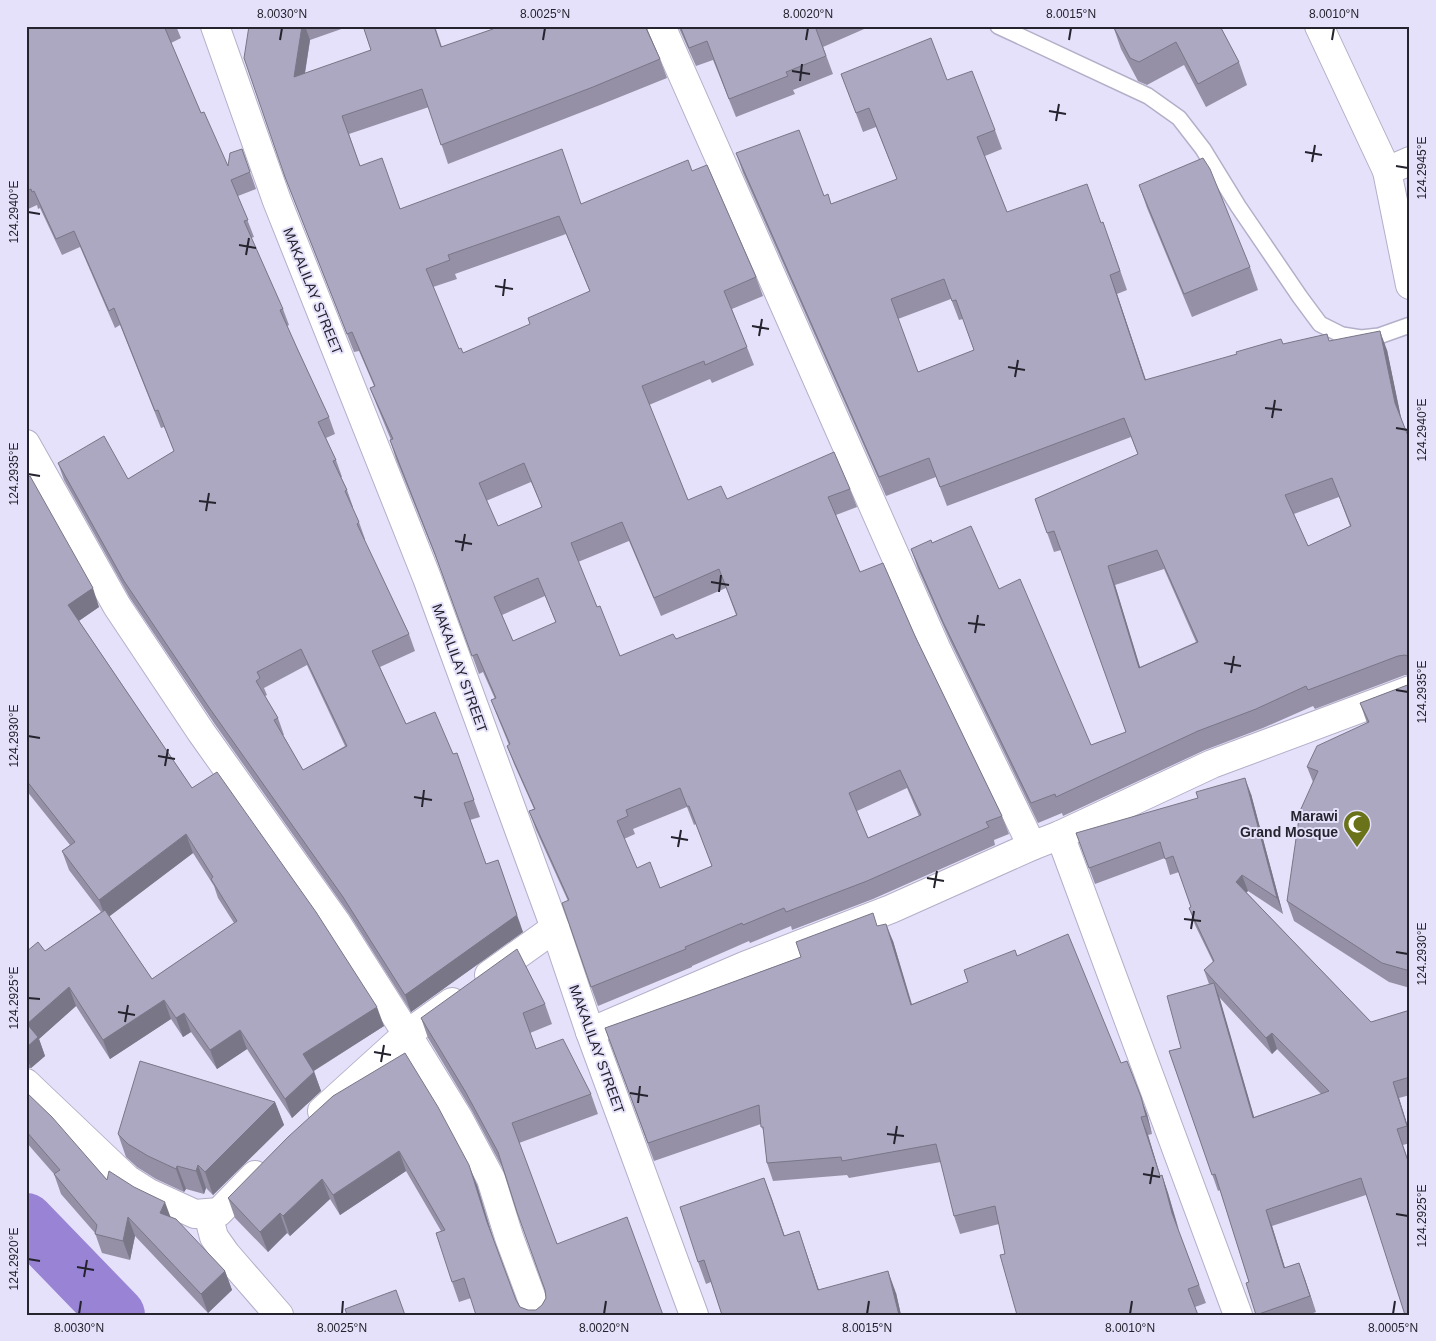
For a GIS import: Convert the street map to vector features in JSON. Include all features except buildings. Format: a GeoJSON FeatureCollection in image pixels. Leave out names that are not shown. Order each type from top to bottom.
{"type":"FeatureCollection","features":[{"type":"Feature","properties":{"kind":"street","name":"MAKALILAY STREET"},"geometry":{"type":"LineString","coordinates":[[215,26],[278,202],[427,578],[556,928],[590,1032],[694,1315]]}},
{"type":"Feature","properties":{"kind":"street"},"geometry":{"type":"LineString","coordinates":[[662,26],[936,648],[1032,846]]}},
{"type":"Feature","properties":{"kind":"street"},"geometry":{"type":"LineString","coordinates":[[1319,26],[1399,166],[1410,285]]}},
{"type":"Feature","properties":{"kind":"street"},"geometry":{"type":"LineString","coordinates":[[26,444],[117,606],[201,732],[336,922],[459,1119],[490,1179],[538,1315]]}},
{"type":"Feature","properties":{"kind":"street"},"geometry":{"type":"LineString","coordinates":[[590,1032],[744,966],[891,908],[1060,835],[1212,764],[1410,690]]}},
{"type":"Feature","properties":{"kind":"street"},"geometry":{"type":"LineString","coordinates":[[1060,835],[1238,1315]]}},
{"type":"Feature","properties":{"kind":"street"},"geometry":{"type":"LineString","coordinates":[[306,1126],[407,1034],[556,928]]}},
{"type":"Feature","properties":{"kind":"street"},"geometry":{"type":"LineString","coordinates":[[26,1083],[127,1179],[149,1193],[195,1214],[219,1212],[271,1159]]}},
{"type":"Feature","properties":{"kind":"street"},"geometry":{"type":"LineString","coordinates":[[208,1214],[214,1237],[226,1254],[279,1315]]}},
{"type":"Feature","properties":{"kind":"lane"},"geometry":{"type":"LineString","coordinates":[[998,26],[1148,96],[1179,118],[1203,149],[1238,206],[1320,324],[1342,334],[1361,338],[1379,336],[1410,325]]}},
{"type":"Feature","properties":{"kind":"waterway"},"geometry":{"type":"LineString","coordinates":[[26,1221],[117,1315]]}},
{"type":"Feature","properties":{"kind":"place","name":"Marawi Grand Mosque"},"geometry":{"type":"Point","coordinates":[1357,848]}}]}
